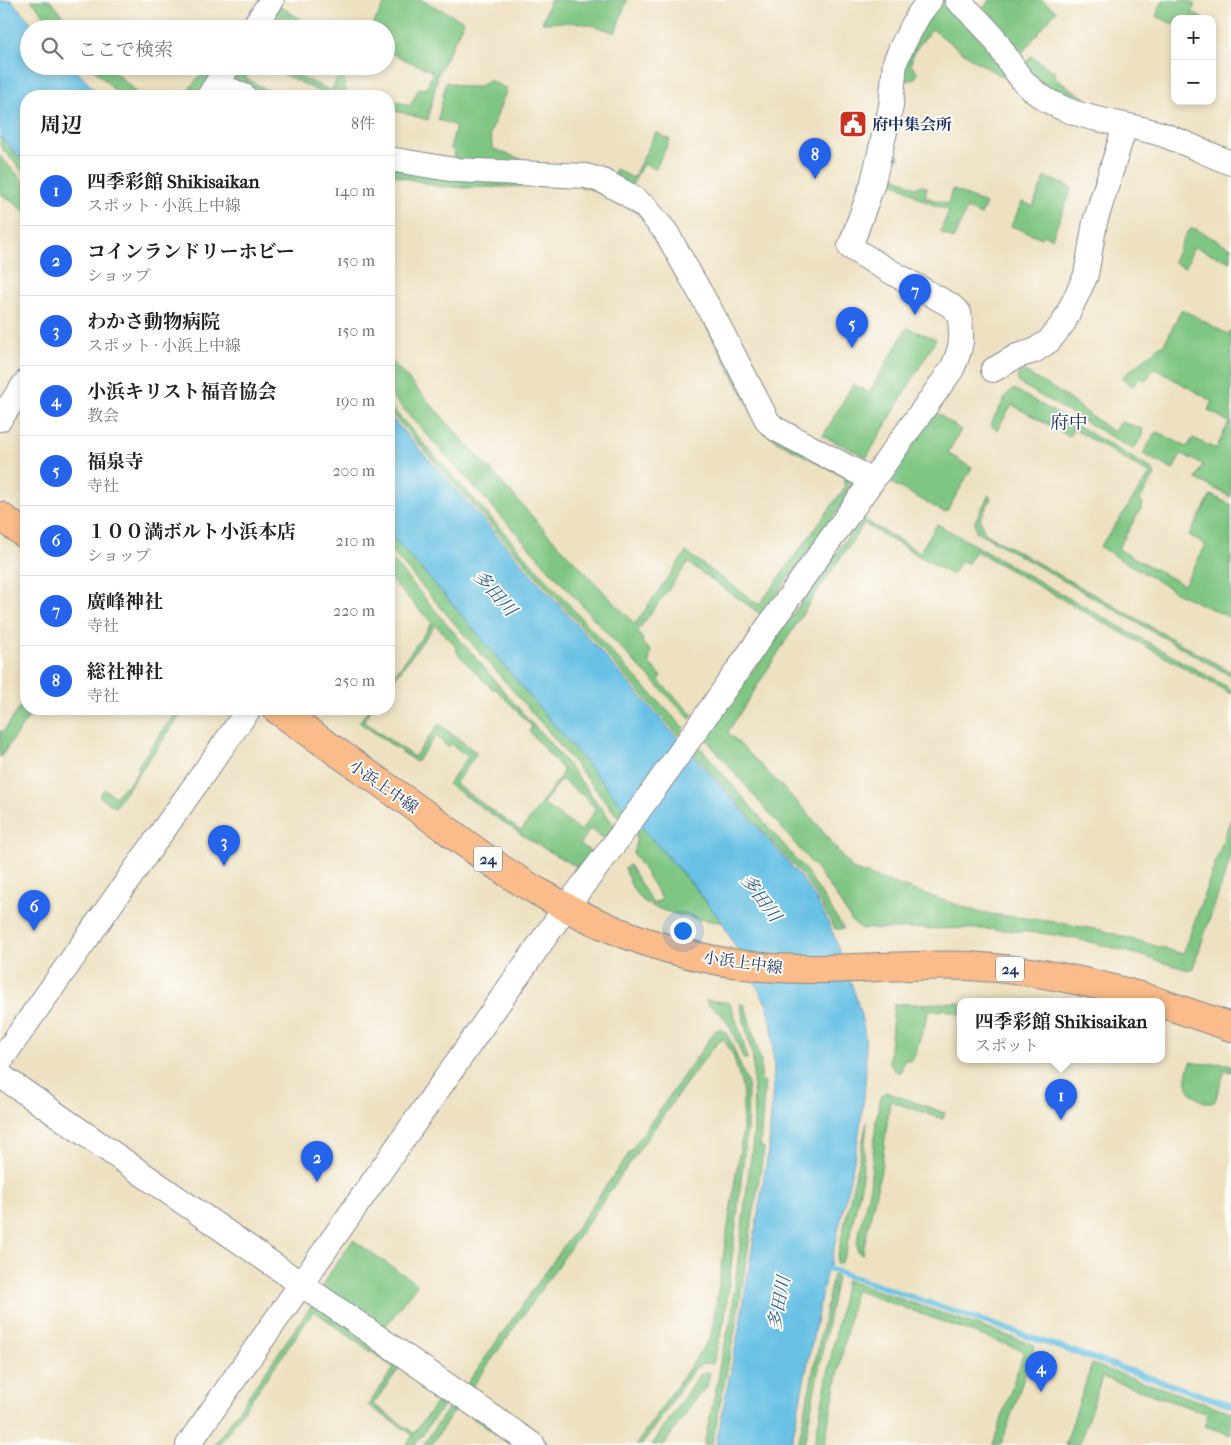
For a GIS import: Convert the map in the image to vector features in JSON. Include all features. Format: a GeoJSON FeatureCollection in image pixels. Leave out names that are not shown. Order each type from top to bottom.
{"type":"FeatureCollection","features":[{"type":"Feature","properties":{"kind":"main road"},"geometry":{"type":"LineString","coordinates":[[0,516],[20,531]]}},
{"type":"Feature","properties":{"kind":"main road","name":"小浜上中線"},"geometry":{"type":"LineString","coordinates":[[284,715],[466,844],[542,894],[587,918],[638,939],[725,962],[770,967],[966,966],[1030,971],[1072,978],[1146,998]]}},
{"type":"Feature","properties":{"kind":"main road"},"geometry":{"type":"LineString","coordinates":[[1165,1004],[1231,1027]]}},
{"type":"Feature","properties":{"kind":"street"},"geometry":{"type":"LineString","coordinates":[[258,20],[272,0]]}},
{"type":"Feature","properties":{"kind":"street"},"geometry":{"type":"LineString","coordinates":[[188,1445],[566,907],[692,736],[952,369],[960,350],[962,337],[959,313],[950,305],[850,247],[872,186],[891,106],[895,62],[920,14],[930,0]]}},
{"type":"Feature","properties":{"kind":"street"},"geometry":{"type":"LineString","coordinates":[[957,0],[994,39],[1011,66],[1027,85],[1046,99],[1068,111],[1121,126],[1163,135],[1231,163]]}},
{"type":"Feature","properties":{"kind":"street"},"geometry":{"type":"LineString","coordinates":[[218,82],[233,90]]}},
{"type":"Feature","properties":{"kind":"street"},"geometry":{"type":"LineString","coordinates":[[993,370],[1017,356],[1034,351],[1049,341],[1064,322],[1086,275],[1093,230],[1101,196],[1122,136],[1121,126]]}},
{"type":"Feature","properties":{"kind":"street"},"geometry":{"type":"LineString","coordinates":[[395,160],[455,170],[586,176],[603,181],[627,194],[645,207],[666,232],[715,320],[768,422],[776,429],[872,480]]}},
{"type":"Feature","properties":{"kind":"street"},"geometry":{"type":"LineString","coordinates":[[0,418],[20,390]]}},
{"type":"Feature","properties":{"kind":"street"},"geometry":{"type":"LineString","coordinates":[[0,1061],[245,715]]}},
{"type":"Feature","properties":{"kind":"street"},"geometry":{"type":"LineString","coordinates":[[0,1075],[533,1445]]}},
{"type":"Feature","properties":{"kind":"green space"},"geometry":{"type":"Polygon","coordinates":[[[31,0],[50,0],[67,20],[48,20],[31,0]]]}},
{"type":"Feature","properties":{"kind":"green space"},"geometry":{"type":"Polygon","coordinates":[[[387,0],[422,0],[464,21],[438,74],[428,120],[395,111],[395,101],[410,106],[419,88],[426,89],[433,72],[395,55],[395,20],[375,20],[387,0]]]}},
{"type":"Feature","properties":{"kind":"green space"},"geometry":{"type":"Polygon","coordinates":[[[550,0],[627,0],[615,33],[596,26],[579,23],[542,23],[550,0]]]}},
{"type":"Feature","properties":{"kind":"green space"},"geometry":{"type":"Polygon","coordinates":[[[938,0],[948,0],[1008,73],[1003,77],[972,59],[932,29],[913,53],[911,65],[918,73],[914,79],[906,81],[900,78],[902,63],[938,0]]]}},
{"type":"Feature","properties":{"kind":"green space"},"geometry":{"type":"Polygon","coordinates":[[[990,0],[1042,0],[1056,11],[1017,59],[980,12],[990,0]]]}},
{"type":"Feature","properties":{"kind":"green space"},"geometry":{"type":"Polygon","coordinates":[[[1163,0],[1178,2],[1179,0],[1187,0],[1195,4],[1192,12],[1197,15],[1171,15],[1171,23],[1156,16],[1163,0]]]}},
{"type":"Feature","properties":{"kind":"green space"},"geometry":{"type":"Polygon","coordinates":[[[279,6],[302,20],[289,20],[282,16],[280,20],[270,20],[279,6]]]}},
{"type":"Feature","properties":{"kind":"green space"},"geometry":{"type":"Polygon","coordinates":[[[1031,56],[1056,73],[1054,78],[1087,99],[1082,110],[1071,106],[1022,69],[1031,56]]]}},
{"type":"Feature","properties":{"kind":"green space"},"geometry":{"type":"Polygon","coordinates":[[[100,75],[118,75],[134,90],[114,90],[100,75]]]}},
{"type":"Feature","properties":{"kind":"green space"},"geometry":{"type":"Polygon","coordinates":[[[200,75],[212,75],[203,90],[189,90],[200,75]]]}},
{"type":"Feature","properties":{"kind":"green space"},"geometry":{"type":"Polygon","coordinates":[[[236,75],[247,75],[245,78],[267,90],[247,90],[238,86],[236,75]]]}},
{"type":"Feature","properties":{"kind":"green space"},"geometry":{"type":"Polygon","coordinates":[[[285,75],[296,75],[329,90],[316,90],[285,75]]]}},
{"type":"Feature","properties":{"kind":"green space"},"geometry":{"type":"Polygon","coordinates":[[[339,76],[344,79],[346,90],[332,90],[339,76]]]}},
{"type":"Feature","properties":{"kind":"green space"},"geometry":{"type":"Polygon","coordinates":[[[489,80],[507,89],[490,134],[493,149],[521,159],[516,167],[452,164],[455,152],[450,148],[456,126],[438,120],[446,82],[465,87],[479,87],[489,80]]]}},
{"type":"Feature","properties":{"kind":"green space"},"geometry":{"type":"Polygon","coordinates":[[[656,132],[670,140],[655,169],[645,164],[641,167],[630,190],[611,180],[616,169],[633,178],[656,132]]]}},
{"type":"Feature","properties":{"kind":"green space"},"geometry":{"type":"Polygon","coordinates":[[[0,136],[20,158],[20,168],[0,146],[0,136]]]}},
{"type":"Feature","properties":{"kind":"green space"},"geometry":{"type":"Polygon","coordinates":[[[888,150],[899,155],[899,159],[892,158],[890,174],[916,188],[919,185],[927,187],[925,197],[948,204],[952,189],[986,204],[981,215],[967,209],[953,239],[940,232],[949,211],[920,199],[907,189],[881,178],[888,150]]]}},
{"type":"Feature","properties":{"kind":"green space"},"geometry":{"type":"Polygon","coordinates":[[[0,156],[20,178],[20,208],[0,193],[0,156]]]}},
{"type":"Feature","properties":{"kind":"green space"},"geometry":{"type":"Polygon","coordinates":[[[395,167],[453,176],[584,181],[619,195],[628,201],[638,208],[663,235],[764,426],[772,433],[860,480],[762,615],[688,563],[637,632],[643,639],[642,643],[651,651],[649,663],[661,675],[659,681],[693,715],[690,719],[616,643],[395,400],[395,365],[549,535],[635,624],[686,552],[759,605],[846,486],[843,484],[846,478],[775,440],[760,427],[663,244],[638,214],[619,201],[588,188],[570,185],[466,188],[437,186],[395,176],[395,167]]]}},
{"type":"Feature","properties":{"kind":"green space"},"geometry":{"type":"Polygon","coordinates":[[[1045,177],[1072,188],[1052,238],[1043,235],[1042,238],[1011,226],[1022,202],[1033,206],[1045,177]]]}},
{"type":"Feature","properties":{"kind":"green space"},"geometry":{"type":"Polygon","coordinates":[[[1191,229],[1196,229],[1231,248],[1231,262],[1194,247],[1185,268],[1173,262],[1187,232],[1191,229]]]}},
{"type":"Feature","properties":{"kind":"green space"},"geometry":{"type":"Polygon","coordinates":[[[1182,309],[1227,334],[1231,330],[1231,497],[1196,479],[1203,464],[1181,454],[1173,470],[1143,454],[1154,434],[1158,432],[1187,447],[1193,438],[1216,449],[1229,422],[1208,410],[1212,401],[1154,368],[1146,381],[1140,377],[1133,386],[1121,378],[1164,344],[1182,309]]]}},
{"type":"Feature","properties":{"kind":"green space"},"geometry":{"type":"Polygon","coordinates":[[[907,328],[936,339],[867,457],[823,436],[853,384],[869,393],[907,328]]]}},
{"type":"Feature","properties":{"kind":"green space"},"geometry":{"type":"Polygon","coordinates":[[[1023,371],[1059,392],[1113,432],[1121,422],[1143,429],[1141,439],[1133,449],[1125,445],[1019,383],[1017,378],[1020,372],[1023,371]]]}},
{"type":"Feature","properties":{"kind":"green space"},"geometry":{"type":"Polygon","coordinates":[[[1014,389],[1152,469],[1155,475],[1140,499],[1143,505],[1118,549],[1184,585],[1206,545],[1189,535],[1211,495],[1231,505],[1231,618],[1179,594],[1100,547],[1150,474],[1074,429],[1069,436],[1012,405],[997,430],[990,425],[1008,393],[1014,389]]]}},
{"type":"Feature","properties":{"kind":"green space"},"geometry":{"type":"Polygon","coordinates":[[[933,410],[961,430],[948,453],[972,468],[947,511],[944,512],[895,485],[888,480],[887,476],[933,410]]]}},
{"type":"Feature","properties":{"kind":"green space"},"geometry":{"type":"Polygon","coordinates":[[[395,412],[609,649],[684,728],[679,736],[395,418],[395,412]]]}},
{"type":"Feature","properties":{"kind":"green space"},"geometry":{"type":"Polygon","coordinates":[[[989,495],[991,499],[980,519],[985,533],[1231,672],[1231,676],[976,531],[975,521],[989,495]]]}},
{"type":"Feature","properties":{"kind":"green space"},"geometry":{"type":"Polygon","coordinates":[[[861,518],[920,552],[937,524],[1231,689],[1231,694],[976,551],[968,563],[961,561],[952,575],[864,524],[816,593],[728,732],[809,814],[852,869],[981,913],[1042,920],[1101,930],[1183,954],[1231,818],[1231,857],[1193,968],[1188,970],[1101,945],[1066,937],[1025,931],[931,928],[861,929],[853,923],[814,866],[705,738],[861,518]]]}},
{"type":"Feature","properties":{"kind":"green space"},"geometry":{"type":"Polygon","coordinates":[[[395,540],[443,593],[625,809],[619,818],[548,731],[395,555],[395,540]]]}},
{"type":"Feature","properties":{"kind":"green space"},"geometry":{"type":"Polygon","coordinates":[[[395,563],[544,736],[615,826],[605,839],[590,829],[580,844],[594,854],[582,869],[530,840],[448,784],[468,757],[451,744],[448,747],[436,736],[416,762],[359,722],[364,715],[368,715],[363,721],[414,757],[439,724],[477,753],[455,784],[521,831],[561,776],[563,770],[529,731],[532,727],[496,689],[492,689],[458,654],[454,644],[435,625],[395,678],[395,674],[432,623],[395,584],[395,563]],[[561,779],[543,804],[581,831],[596,809],[586,798],[561,779]]]}},
{"type":"Feature","properties":{"kind":"green space"},"geometry":{"type":"Polygon","coordinates":[[[20,707],[20,715],[30,715],[0,758],[0,730],[3,732],[20,707]]]}},
{"type":"Feature","properties":{"kind":"green space"},"geometry":{"type":"Polygon","coordinates":[[[174,715],[181,715],[115,807],[99,796],[104,789],[116,797],[140,769],[137,767],[174,715]]]}},
{"type":"Feature","properties":{"kind":"green space"},"geometry":{"type":"Polygon","coordinates":[[[699,746],[807,872],[844,929],[835,929],[803,876],[694,754],[699,746]]]}},
{"type":"Feature","properties":{"kind":"green space"},"geometry":{"type":"Polygon","coordinates":[[[641,827],[695,888],[722,922],[677,915],[654,907],[638,896],[625,868],[629,865],[653,904],[662,899],[633,853],[636,834],[641,827]]]}},
{"type":"Feature","properties":{"kind":"green space"},"geometry":{"type":"Polygon","coordinates":[[[706,1000],[730,1003],[747,1059],[744,1059],[729,1025],[720,1013],[707,1004],[706,1000]]]}},
{"type":"Feature","properties":{"kind":"green space"},"geometry":{"type":"Polygon","coordinates":[[[957,1003],[957,1014],[943,1009],[938,1011],[930,1009],[914,1057],[910,1061],[905,1059],[900,1073],[894,1070],[889,1061],[894,1004],[957,1003]]]}},
{"type":"Feature","properties":{"kind":"green space"},"geometry":{"type":"Polygon","coordinates":[[[740,1004],[745,1005],[761,1062],[761,1081],[765,1082],[760,1146],[764,1148],[736,1324],[712,1445],[704,1445],[719,1375],[719,1367],[731,1319],[754,1130],[753,1058],[740,1004]]]}},
{"type":"Feature","properties":{"kind":"green space"},"geometry":{"type":"Polygon","coordinates":[[[719,1029],[725,1032],[730,1039],[748,1085],[747,1130],[725,1317],[713,1364],[704,1363],[694,1369],[642,1445],[636,1445],[711,1336],[743,1129],[743,1090],[733,1055],[723,1038],[711,1050],[684,1086],[471,1389],[552,1445],[546,1445],[464,1388],[715,1031],[719,1029]]]}},
{"type":"Feature","properties":{"kind":"green space"},"geometry":{"type":"Polygon","coordinates":[[[1191,1062],[1231,1065],[1231,1072],[1225,1070],[1215,1101],[1212,1103],[1206,1103],[1189,1090],[1187,1077],[1191,1062]]]}},
{"type":"Feature","properties":{"kind":"green space"},"geometry":{"type":"Polygon","coordinates":[[[886,1092],[945,1113],[943,1119],[890,1101],[881,1170],[862,1255],[858,1252],[857,1243],[870,1186],[880,1097],[886,1092]]]}},
{"type":"Feature","properties":{"kind":"green space"},"geometry":{"type":"Polygon","coordinates":[[[867,1122],[861,1185],[846,1253],[840,1264],[836,1263],[867,1122]]]}},
{"type":"Feature","properties":{"kind":"green space"},"geometry":{"type":"Polygon","coordinates":[[[353,1240],[417,1284],[382,1331],[322,1290],[325,1280],[353,1240]]]}},
{"type":"Feature","properties":{"kind":"green space"},"geometry":{"type":"Polygon","coordinates":[[[833,1275],[837,1277],[804,1445],[798,1445],[833,1275]]]}},
{"type":"Feature","properties":{"kind":"green space"},"geometry":{"type":"Polygon","coordinates":[[[846,1280],[1034,1345],[1001,1445],[993,1445],[1024,1351],[855,1290],[824,1445],[814,1445],[846,1280]]]}},
{"type":"Feature","properties":{"kind":"green space"},"geometry":{"type":"Polygon","coordinates":[[[314,1302],[449,1397],[415,1445],[406,1445],[413,1435],[368,1405],[394,1368],[314,1311],[219,1445],[214,1445],[314,1302]],[[401,1366],[373,1404],[414,1433],[442,1395],[401,1366]]]}},
{"type":"Feature","properties":{"kind":"green space"},"geometry":{"type":"Polygon","coordinates":[[[1092,1364],[1231,1412],[1231,1435],[1205,1426],[1208,1414],[1102,1377],[1079,1445],[1065,1445],[1092,1364]]]}},
{"type":"Feature","properties":{"kind":"green space"},"geometry":{"type":"Polygon","coordinates":[[[705,1372],[710,1374],[706,1389],[696,1398],[664,1445],[652,1445],[699,1375],[705,1372]]]}},
{"type":"Feature","properties":{"kind":"green space"},"geometry":{"type":"Polygon","coordinates":[[[454,1400],[519,1445],[512,1445],[457,1407],[431,1445],[423,1445],[454,1400]]]}},
{"type":"Feature","properties":{"kind":"water"},"geometry":{"type":"Polygon","coordinates":[[[0,0],[11,0],[29,20],[20,20],[20,75],[80,75],[94,90],[20,90],[20,158],[0,136],[0,0]]]}},
{"type":"Feature","properties":{"kind":"water","name":"多田川"},"geometry":{"type":"Polygon","coordinates":[[[395,422],[789,863],[814,896],[835,938],[854,992],[864,1028],[866,1065],[864,1093],[861,1121],[850,1179],[831,1262],[826,1273],[791,1445],[716,1445],[740,1324],[769,1146],[774,1070],[772,1028],[768,1007],[722,922],[695,887],[625,809],[443,593],[395,540],[395,422]]]}},
{"type":"Feature","properties":{"kind":"waterway"},"geometry":{"type":"LineString","coordinates":[[820,1266],[1231,1405]]}},
{"type":"Feature","properties":{"kind":"place","name":"府中集会所"},"geometry":{"type":"Point","coordinates":[853,124]}},
{"type":"Feature","properties":{"kind":"place","name":"総社神社"},"geometry":{"type":"Point","coordinates":[815,179]}},
{"type":"Feature","properties":{"kind":"place","name":"廣峰神社"},"geometry":{"type":"Point","coordinates":[915,315]}},
{"type":"Feature","properties":{"kind":"place","name":"福泉寺"},"geometry":{"type":"Point","coordinates":[852,348]}},
{"type":"Feature","properties":{"kind":"place","name":"わかさ動物病院"},"geometry":{"type":"Point","coordinates":[224,866]}},
{"type":"Feature","properties":{"kind":"place","name":"１００満ボルト小浜本店"},"geometry":{"type":"Point","coordinates":[34,931]}},
{"type":"Feature","properties":{"kind":"place","name":"四季彩館 Shikisaikan"},"geometry":{"type":"Point","coordinates":[1061,1120]}},
{"type":"Feature","properties":{"kind":"place","name":"コインランドリーホビー"},"geometry":{"type":"Point","coordinates":[317,1182]}},
{"type":"Feature","properties":{"kind":"place","name":"小浜キリスト福音協会"},"geometry":{"type":"Point","coordinates":[1041,1392]}},
{"type":"Feature","properties":{"kind":"district","name":"府中"},"geometry":{"type":"Point","coordinates":[1069,422]}}]}
